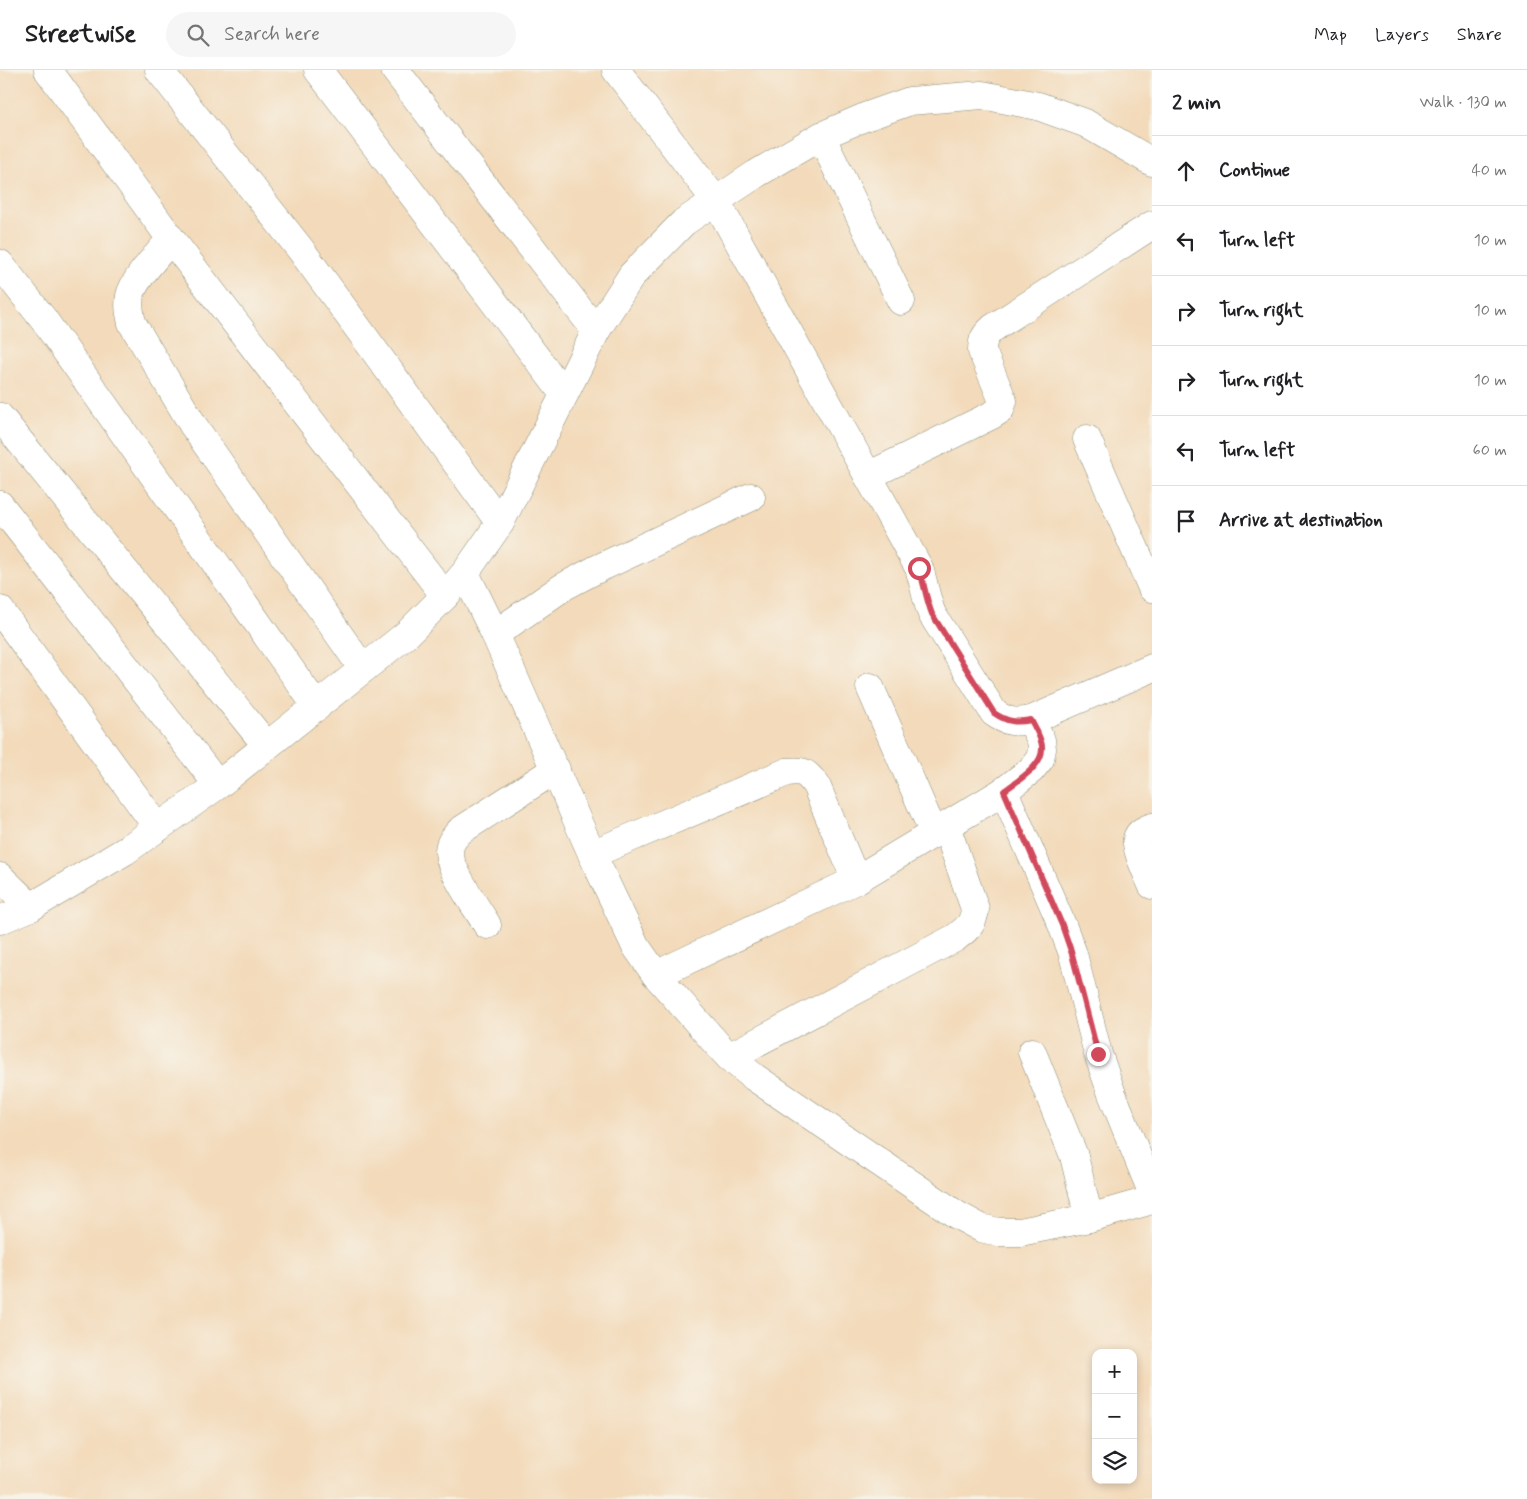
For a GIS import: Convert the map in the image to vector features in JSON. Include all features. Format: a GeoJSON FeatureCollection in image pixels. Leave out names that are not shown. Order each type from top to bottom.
{"type":"FeatureCollection","features":[{"type":"Feature","properties":{"kind":"street"},"geometry":{"type":"LineString","coordinates":[[48,70],[171,239],[445,596]]}},
{"type":"Feature","properties":{"kind":"street"},"geometry":{"type":"LineString","coordinates":[[159,70],[301,250],[500,523]]}},
{"type":"Feature","properties":{"kind":"street"},"geometry":{"type":"LineString","coordinates":[[318,70],[564,394]]}},
{"type":"Feature","properties":{"kind":"street"},"geometry":{"type":"LineString","coordinates":[[395,70],[596,331]]}},
{"type":"Feature","properties":{"kind":"street"},"geometry":{"type":"LineString","coordinates":[[616,70],[716,201],[919,568],[925,586],[927,602],[932,614],[994,713],[1003,720],[1015,723],[1031,720],[1152,668]]}},
{"type":"Feature","properties":{"kind":"street"},"geometry":{"type":"LineString","coordinates":[[0,920],[31,907],[125,851],[158,828],[218,785],[407,634],[465,573],[500,523],[596,331],[632,275],[684,222],[756,174],[821,136],[864,117],[910,101],[982,95],[1038,106],[1085,123],[1152,162]]}},
{"type":"Feature","properties":{"kind":"street"},"geometry":{"type":"LineString","coordinates":[[821,136],[901,301]]}},
{"type":"Feature","properties":{"kind":"street"},"geometry":{"type":"LineString","coordinates":[[868,476],[1000,410],[1004,401],[982,351],[982,342],[985,335],[1152,225]]}},
{"type":"Feature","properties":{"kind":"street"},"geometry":{"type":"LineString","coordinates":[[171,239],[138,280],[130,294],[128,307],[132,323],[193,425],[363,670]]}},
{"type":"Feature","properties":{"kind":"street"},"geometry":{"type":"LineString","coordinates":[[0,264],[44,320],[317,707]]}},
{"type":"Feature","properties":{"kind":"street"},"geometry":{"type":"LineString","coordinates":[[0,417],[267,746]]}},
{"type":"Feature","properties":{"kind":"street"},"geometry":{"type":"LineString","coordinates":[[1088,439],[1152,588]]}},
{"type":"Feature","properties":{"kind":"street"},"geometry":{"type":"LineString","coordinates":[[495,634],[563,587],[595,570],[751,497]]}},
{"type":"Feature","properties":{"kind":"street"},"geometry":{"type":"LineString","coordinates":[[0,505],[218,785]]}},
{"type":"Feature","properties":{"kind":"street"},"geometry":{"type":"LineString","coordinates":[[465,573],[495,634],[592,854],[635,945],[656,975],[729,1056],[754,1077],[957,1215],[981,1228],[998,1232],[1020,1232],[1089,1218],[1152,1200]]}},
{"type":"Feature","properties":{"kind":"street"},"geometry":{"type":"LineString","coordinates":[[0,610],[158,828]]}},
{"type":"Feature","properties":{"kind":"street"},"geometry":{"type":"LineString","coordinates":[[729,1056],[955,938],[970,926],[974,918],[975,909],[940,830],[870,687]]}},
{"type":"Feature","properties":{"kind":"street"},"geometry":{"type":"LineString","coordinates":[[656,975],[856,880],[1004,791],[1030,770],[1040,759],[1041,740],[1031,720]]}},
{"type":"Feature","properties":{"kind":"street"},"geometry":{"type":"LineString","coordinates":[[487,925],[452,864],[449,851],[451,841],[460,831],[556,769]]}},
{"type":"Feature","properties":{"kind":"street"},"geometry":{"type":"LineString","coordinates":[[592,854],[787,772],[799,770],[808,775],[816,785],[856,880]]}},
{"type":"Feature","properties":{"kind":"street"},"geometry":{"type":"LineString","coordinates":[[1004,791],[1062,925],[1072,954],[1098,1054],[1112,1094],[1152,1192]]}},
{"type":"Feature","properties":{"kind":"street"},"geometry":{"type":"LineString","coordinates":[[1152,827],[1137,838],[1137,847],[1152,885]]}},
{"type":"Feature","properties":{"kind":"street"},"geometry":{"type":"LineString","coordinates":[[0,877],[31,907]]}},
{"type":"Feature","properties":{"kind":"street"},"geometry":{"type":"LineString","coordinates":[[1032,1052],[1074,1156],[1089,1218]]}},
{"type":"Feature","properties":{"kind":"route"},"geometry":{"type":"LineString","coordinates":[[919,568],[925,586],[927,602],[932,614],[994,713],[1003,720],[1015,723],[1031,720],[1041,740],[1040,759],[1030,770],[1004,791],[1062,925],[1080,981],[1098,1054]]}}]}
